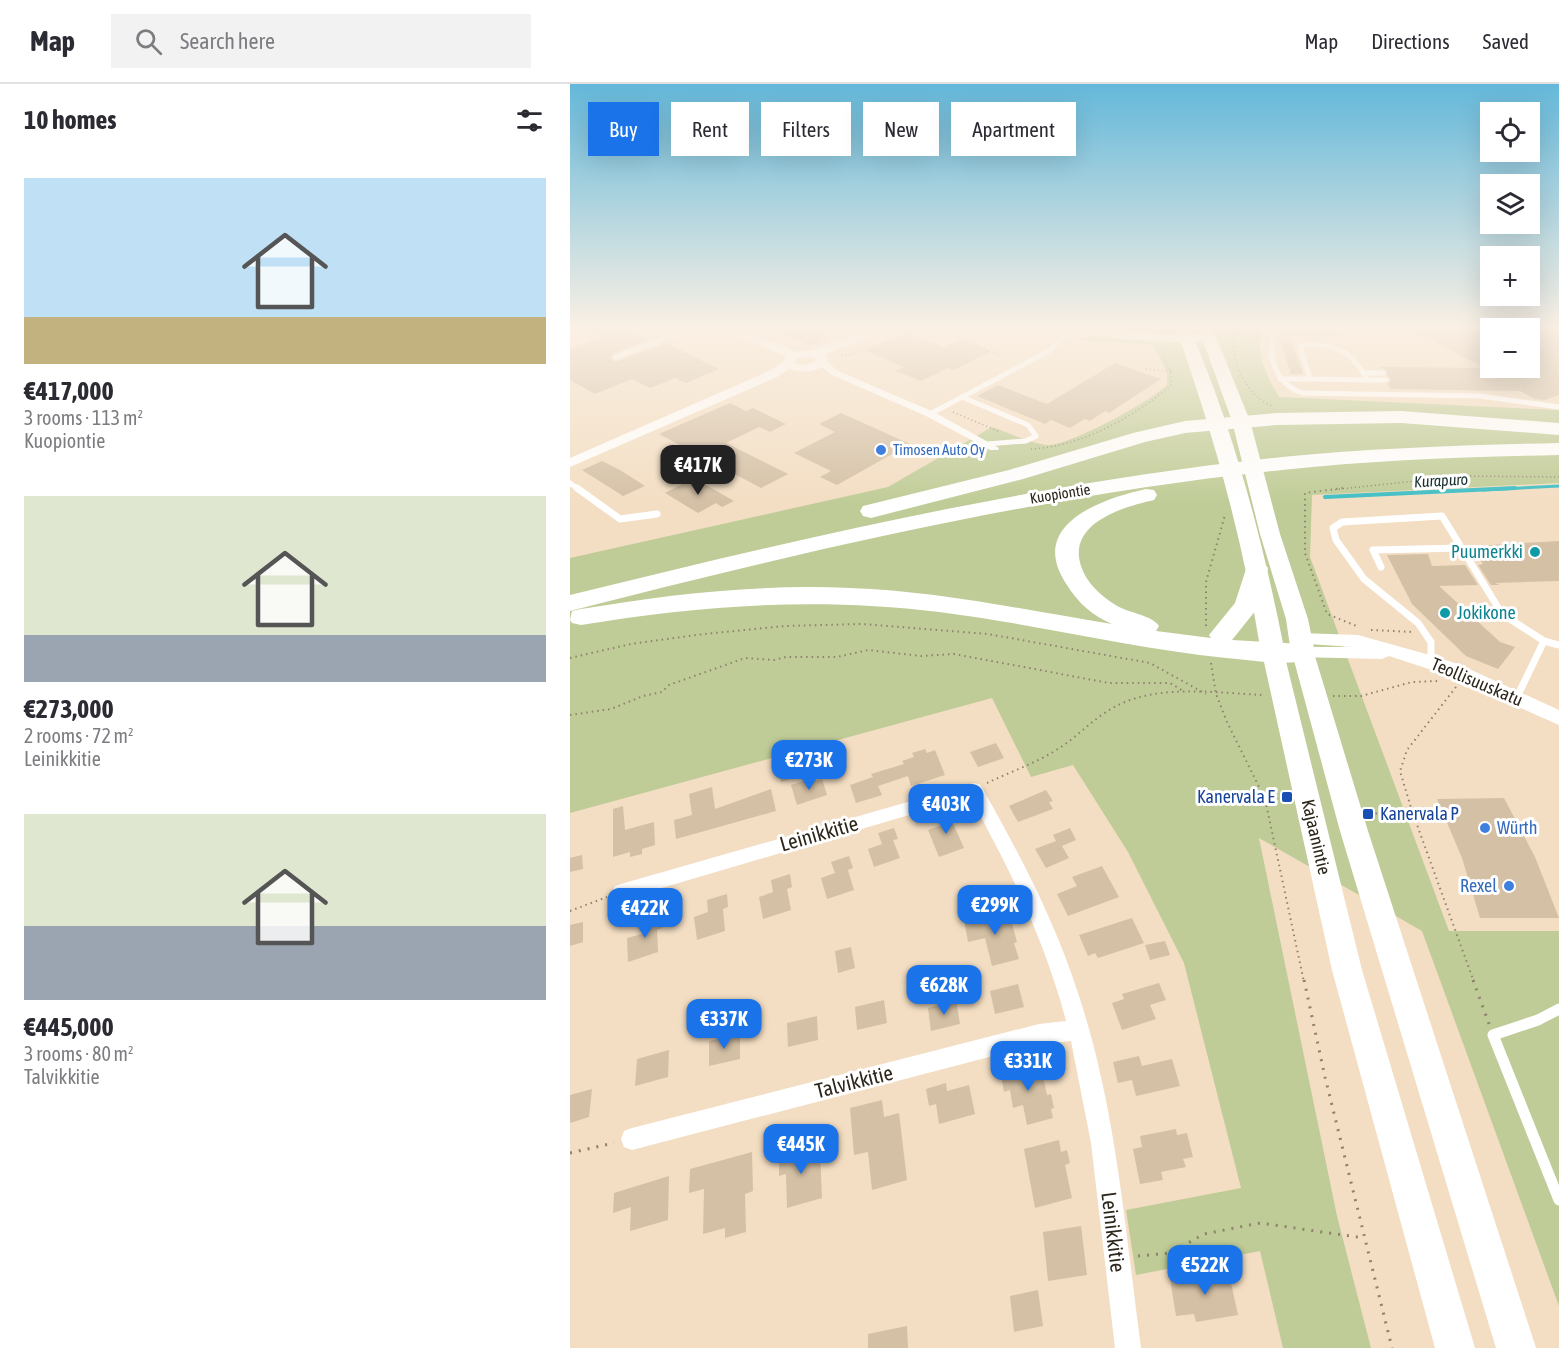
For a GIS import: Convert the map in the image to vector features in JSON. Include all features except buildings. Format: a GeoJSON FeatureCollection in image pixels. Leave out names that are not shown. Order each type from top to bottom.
{"type":"FeatureCollection","features":[{"type":"Feature","properties":{"kind":"highway","name":"Kajaanintie"},"geometry":{"type":"LineString","coordinates":[[1203,386],[1218,431],[1256,568],[1287,646]]}},
{"type":"Feature","properties":{"kind":"highway","name":"Kajaanintie"},"geometry":{"type":"LineString","coordinates":[[1228,386],[1240,419],[1297,619],[1287,646]]}},
{"type":"Feature","properties":{"kind":"highway"},"geometry":{"type":"LineString","coordinates":[[1185,427],[1203,415],[1208,401]]}},
{"type":"Feature","properties":{"kind":"highway"},"geometry":{"type":"LineString","coordinates":[[666,565],[1016,475],[1140,437],[1185,427],[1218,431],[1240,419],[1401,417],[1559,429]]}},
{"type":"Feature","properties":{"kind":"highway","name":"Kuopiontie"},"geometry":{"type":"LineString","coordinates":[[570,589],[894,513],[1069,480],[1238,458],[1430,443],[1559,440]]}},
{"type":"Feature","properties":{"kind":"highway","name":"Kuopiontie"},"geometry":{"type":"LineString","coordinates":[[570,603],[906,522],[1002,504],[1244,467],[1467,451],[1559,449]]}},
{"type":"Feature","properties":{"kind":"highway"},"geometry":{"type":"LineString","coordinates":[[1287,646],[1212,640],[1149,627],[1124,620],[1104,610],[1082,589],[1069,568],[1067,549],[1076,530],[1098,512],[1134,498],[1270,472],[1392,456]]}},
{"type":"Feature","properties":{"kind":"highway"},"geometry":{"type":"LineString","coordinates":[[1212,640],[1247,605],[1256,568]]}},
{"type":"Feature","properties":{"kind":"highway"},"geometry":{"type":"LineString","coordinates":[[570,619],[717,599],[791,594],[837,595],[890,598],[974,609],[1204,649],[1287,646]]}},
{"type":"Feature","properties":{"kind":"main road","name":"Kajaanintie"},"geometry":{"type":"LineString","coordinates":[[1287,646],[1347,970],[1455,1348]]}},
{"type":"Feature","properties":{"kind":"main road","name":"Kajaanintie"},"geometry":{"type":"LineString","coordinates":[[1287,646],[1354,831],[1516,1348]]}},
{"type":"Feature","properties":{"kind":"street"},"geometry":{"type":"LineString","coordinates":[[570,463],[745,386]]}},
{"type":"Feature","properties":{"kind":"street"},"geometry":{"type":"LineString","coordinates":[[865,386],[930,414],[990,446]]}},
{"type":"Feature","properties":{"kind":"street","name":"Teollisuuskatu"},"geometry":{"type":"LineString","coordinates":[[1287,646],[1340,655],[1394,652],[1431,662],[1559,718]]}},
{"type":"Feature","properties":{"kind":"street","name":"Leinikkitie"},"geometry":{"type":"LineString","coordinates":[[621,892],[974,789],[1018,867],[1037,909],[1052,945],[1078,1030],[1103,1146],[1128,1348]]}},
{"type":"Feature","properties":{"kind":"street","name":"Talvikkitie"},"geometry":{"type":"LineString","coordinates":[[632,1139],[1039,1034],[1078,1030]]}},
{"type":"Feature","properties":{"kind":"lane"},"geometry":{"type":"LineString","coordinates":[[930,414],[983,386]]}},
{"type":"Feature","properties":{"kind":"lane"},"geometry":{"type":"LineString","coordinates":[[1286,386],[1291,391],[1302,393],[1480,396],[1559,407]]}},
{"type":"Feature","properties":{"kind":"lane"},"geometry":{"type":"LineString","coordinates":[[962,397],[1028,425],[1036,436],[1026,441],[990,446]]}},
{"type":"Feature","properties":{"kind":"lane"},"geometry":{"type":"LineString","coordinates":[[570,483],[620,519],[657,514]]}},
{"type":"Feature","properties":{"kind":"lane"},"geometry":{"type":"LineString","coordinates":[[1431,662],[1431,642],[1418,623],[1364,579],[1335,540],[1333,528],[1342,522],[1442,516],[1502,614],[1544,641],[1559,645]]}},
{"type":"Feature","properties":{"kind":"lane"},"geometry":{"type":"LineString","coordinates":[[1381,567],[1373,550],[1462,548]]}},
{"type":"Feature","properties":{"kind":"lane"},"geometry":{"type":"LineString","coordinates":[[1516,699],[1544,641]]}},
{"type":"Feature","properties":{"kind":"lane"},"geometry":{"type":"LineString","coordinates":[[1559,1009],[1538,1020],[1493,1035],[1559,1200]]}},
{"type":"Feature","properties":{"kind":"path"},"geometry":{"type":"LineString","coordinates":[[1016,442],[1028,449],[1039,450],[1096,431],[1161,396],[1170,386]]}},
{"type":"Feature","properties":{"kind":"path"},"geometry":{"type":"LineString","coordinates":[[1425,633],[1366,630],[1327,614],[1305,553],[1305,493],[1409,479],[1459,476],[1559,477]]}},
{"type":"Feature","properties":{"kind":"path"},"geometry":{"type":"LineString","coordinates":[[1224,509],[1225,518],[1206,582],[1216,694],[1264,799],[1324,1077],[1392,1348]]}},
{"type":"Feature","properties":{"kind":"path"},"geometry":{"type":"LineString","coordinates":[[570,658],[631,644],[704,634],[785,626],[862,624],[988,634],[1150,663],[1206,694]]}},
{"type":"Feature","properties":{"kind":"path"},"geometry":{"type":"LineString","coordinates":[[570,714],[611,709],[643,696],[662,692],[669,685],[745,658],[774,660],[786,657],[837,657],[868,650],[921,656],[954,654],[1109,683],[1170,683],[1185,693]]}},
{"type":"Feature","properties":{"kind":"path"},"geometry":{"type":"LineString","coordinates":[[1170,683],[1176,676]]}},
{"type":"Feature","properties":{"kind":"path"},"geometry":{"type":"LineString","coordinates":[[1327,696],[1361,696],[1412,682]]}},
{"type":"Feature","properties":{"kind":"path"},"geometry":{"type":"LineString","coordinates":[[1457,685],[1407,750],[1401,771],[1412,811],[1493,1035]]}},
{"type":"Feature","properties":{"kind":"path"},"geometry":{"type":"LineString","coordinates":[[974,789],[1058,749],[1097,716],[1127,701],[1162,694],[1185,693],[1266,695]]}},
{"type":"Feature","properties":{"kind":"path"},"geometry":{"type":"LineString","coordinates":[[1264,799],[1287,797]]}},
{"type":"Feature","properties":{"kind":"path"},"geometry":{"type":"LineString","coordinates":[[1368,814],[1412,811]]}},
{"type":"Feature","properties":{"kind":"path"},"geometry":{"type":"LineString","coordinates":[[570,911],[621,892]]}},
{"type":"Feature","properties":{"kind":"path"},"geometry":{"type":"LineString","coordinates":[[570,1153],[632,1139]]}},
{"type":"Feature","properties":{"kind":"path"},"geometry":{"type":"LineString","coordinates":[[1129,1257],[1170,1252],[1204,1234],[1260,1223],[1364,1238]]}},
{"type":"Feature","properties":{"kind":"green space"},"geometry":{"type":"Polygon","coordinates":[[[1166,386],[1273,386],[1279,397],[1559,410],[1559,483],[1312,495],[1310,557],[1449,931],[1559,931],[1559,1306],[1422,931],[1259,838],[1337,1216],[1371,1348],[1283,1348],[1260,1251],[1136,1275],[1126,1210],[1241,1188],[1184,963],[1128,852],[1073,765],[1031,777],[992,698],[570,813],[570,558],[888,487],[992,427],[1025,440],[1046,445],[1056,444],[1089,432],[1166,386]]]}},
{"type":"Feature","properties":{"kind":"waterway","name":"Kurapuro"},"geometry":{"type":"LineString","coordinates":[[1483,490],[1559,486]]}},
{"type":"Feature","properties":{"kind":"waterway","name":"Kurapuro"},"geometry":{"type":"LineString","coordinates":[[1325,497],[1515,488]]}},
{"type":"Feature","properties":{"kind":"place","name":"Timosen Auto Oy"},"geometry":{"type":"Point","coordinates":[881,450]}},
{"type":"Feature","properties":{"kind":"place","name":"Puumerkki"},"geometry":{"type":"Point","coordinates":[1535,552]}},
{"type":"Feature","properties":{"kind":"place","name":"Jokikone"},"geometry":{"type":"Point","coordinates":[1445,613]}},
{"type":"Feature","properties":{"kind":"place","name":"Kanervala E"},"geometry":{"type":"Point","coordinates":[1287,797]}},
{"type":"Feature","properties":{"kind":"place","name":"Kanervala P"},"geometry":{"type":"Point","coordinates":[1368,814]}},
{"type":"Feature","properties":{"kind":"place","name":"Würth"},"geometry":{"type":"Point","coordinates":[1485,828]}},
{"type":"Feature","properties":{"kind":"place","name":"Rexel"},"geometry":{"type":"Point","coordinates":[1509,886]}}]}
